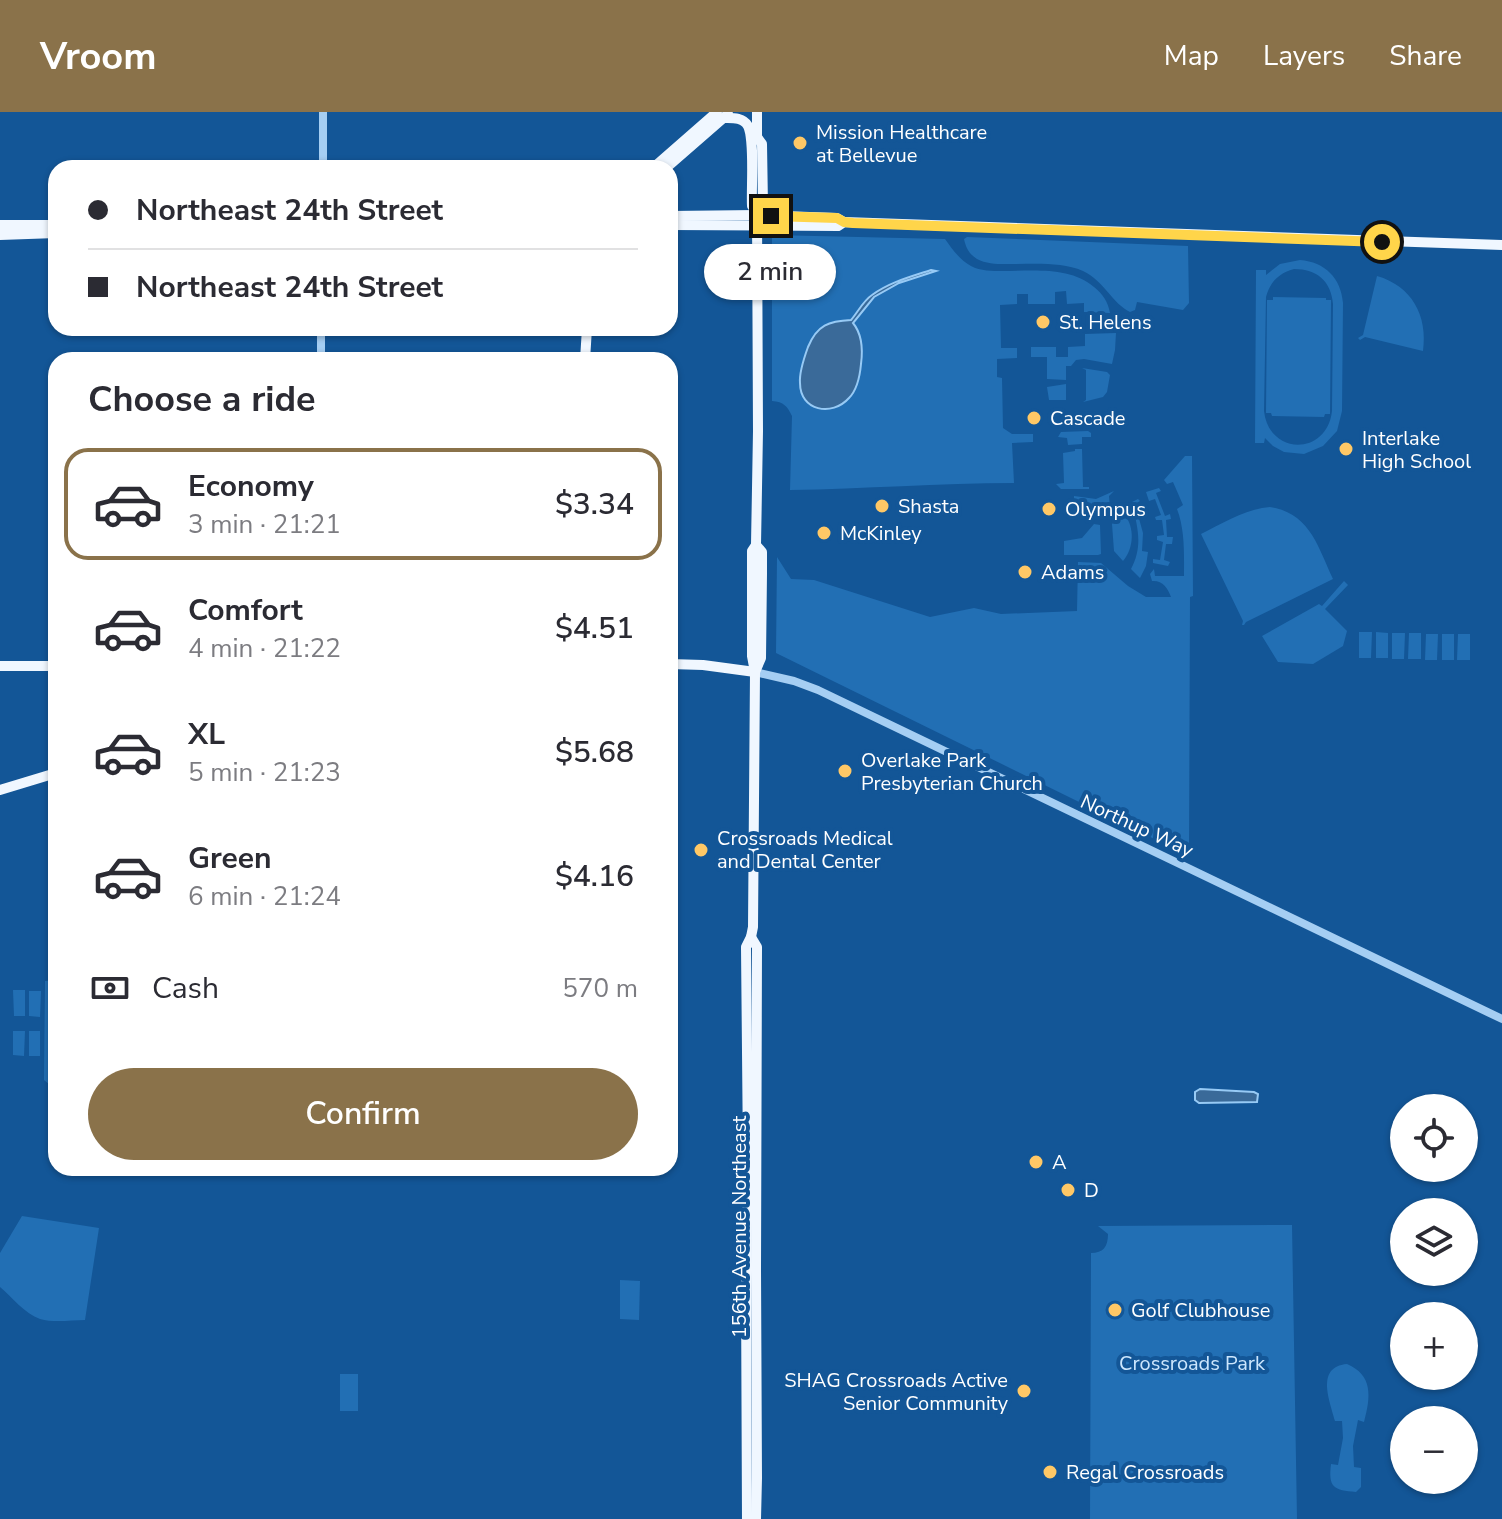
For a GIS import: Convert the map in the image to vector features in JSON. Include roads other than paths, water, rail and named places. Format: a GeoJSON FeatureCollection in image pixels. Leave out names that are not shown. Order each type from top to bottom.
{"type":"FeatureCollection","features":[{"type":"Feature","properties":{"kind":"main road","name":"156th Avenue Northeast"},"geometry":{"type":"LineString","coordinates":[[747,1519],[746,947],[753,927],[755,672],[752,656],[752,551],[756,545],[758,445],[757,217],[751,205],[757,112]]}},
{"type":"Feature","properties":{"kind":"main road"},"geometry":{"type":"LineString","coordinates":[[724,114],[745,122],[754,140]]}},
{"type":"Feature","properties":{"kind":"main road"},"geometry":{"type":"LineString","coordinates":[[664,160],[724,114]]}},
{"type":"Feature","properties":{"kind":"main road"},"geometry":{"type":"LineString","coordinates":[[675,160],[724,114]]}},
{"type":"Feature","properties":{"kind":"main road"},"geometry":{"type":"LineString","coordinates":[[678,216],[837,218],[844,222],[1502,245]]}},
{"type":"Feature","properties":{"kind":"main road"},"geometry":{"type":"LineString","coordinates":[[678,224],[757,217]]}},
{"type":"Feature","properties":{"kind":"main road"},"geometry":{"type":"LineString","coordinates":[[0,225],[48,225]]}},
{"type":"Feature","properties":{"kind":"main road"},"geometry":{"type":"LineString","coordinates":[[0,235],[48,233]]}},
{"type":"Feature","properties":{"kind":"main road"},"geometry":{"type":"LineString","coordinates":[[678,664],[755,672]]}},
{"type":"Feature","properties":{"kind":"main road"},"geometry":{"type":"LineString","coordinates":[[0,666],[48,666]]}},
{"type":"Feature","properties":{"kind":"main road"},"geometry":{"type":"LineString","coordinates":[[0,790],[48,775]]}},
{"type":"Feature","properties":{"kind":"main road","name":"156th Avenue Northeast"},"geometry":{"type":"LineString","coordinates":[[751,937],[757,947],[756,1519]]}},
{"type":"Feature","properties":{"kind":"main road"},"geometry":{"type":"LineString","coordinates":[[748,1157],[752,1162],[752,1202],[757,1216]]}},
{"type":"Feature","properties":{"kind":"street"},"geometry":{"type":"LineString","coordinates":[[323,112],[323,160]]}},
{"type":"Feature","properties":{"kind":"street","name":"Northup Way"},"geometry":{"type":"LineString","coordinates":[[755,672],[818,690],[1502,1019]]}},
{"type":"Feature","properties":{"kind":"place","name":"Mission Healthcare at Bellevue"},"geometry":{"type":"Point","coordinates":[800,143]}},
{"type":"Feature","properties":{"kind":"place","name":"St. Helens"},"geometry":{"type":"Point","coordinates":[1043,322]}},
{"type":"Feature","properties":{"kind":"place","name":"Cascade"},"geometry":{"type":"Point","coordinates":[1034,418]}},
{"type":"Feature","properties":{"kind":"place","name":"Interlake High School"},"geometry":{"type":"Point","coordinates":[1346,449]}},
{"type":"Feature","properties":{"kind":"place","name":"Shasta"},"geometry":{"type":"Point","coordinates":[882,506]}},
{"type":"Feature","properties":{"kind":"place","name":"Olympus"},"geometry":{"type":"Point","coordinates":[1049,509]}},
{"type":"Feature","properties":{"kind":"place","name":"McKinley"},"geometry":{"type":"Point","coordinates":[824,533]}},
{"type":"Feature","properties":{"kind":"place","name":"Adams"},"geometry":{"type":"Point","coordinates":[1025,572]}},
{"type":"Feature","properties":{"kind":"place","name":"Overlake Park Presbyterian Church"},"geometry":{"type":"Point","coordinates":[845,771]}},
{"type":"Feature","properties":{"kind":"place","name":"Crossroads Medical and Dental Center"},"geometry":{"type":"Point","coordinates":[701,850]}},
{"type":"Feature","properties":{"kind":"place","name":"A"},"geometry":{"type":"Point","coordinates":[1036,1162]}},
{"type":"Feature","properties":{"kind":"place","name":"D"},"geometry":{"type":"Point","coordinates":[1068,1190]}},
{"type":"Feature","properties":{"kind":"place","name":"Golf Clubhouse"},"geometry":{"type":"Point","coordinates":[1115,1310]}},
{"type":"Feature","properties":{"kind":"place","name":"SHAG Crossroads Active Senior Community"},"geometry":{"type":"Point","coordinates":[1024,1391]}},
{"type":"Feature","properties":{"kind":"place","name":"Regal Crossroads"},"geometry":{"type":"Point","coordinates":[1050,1472]}},
{"type":"Feature","properties":{"kind":"park label","name":"Crossroads Park"},"geometry":{"type":"Point","coordinates":[1192,1363]}}]}
